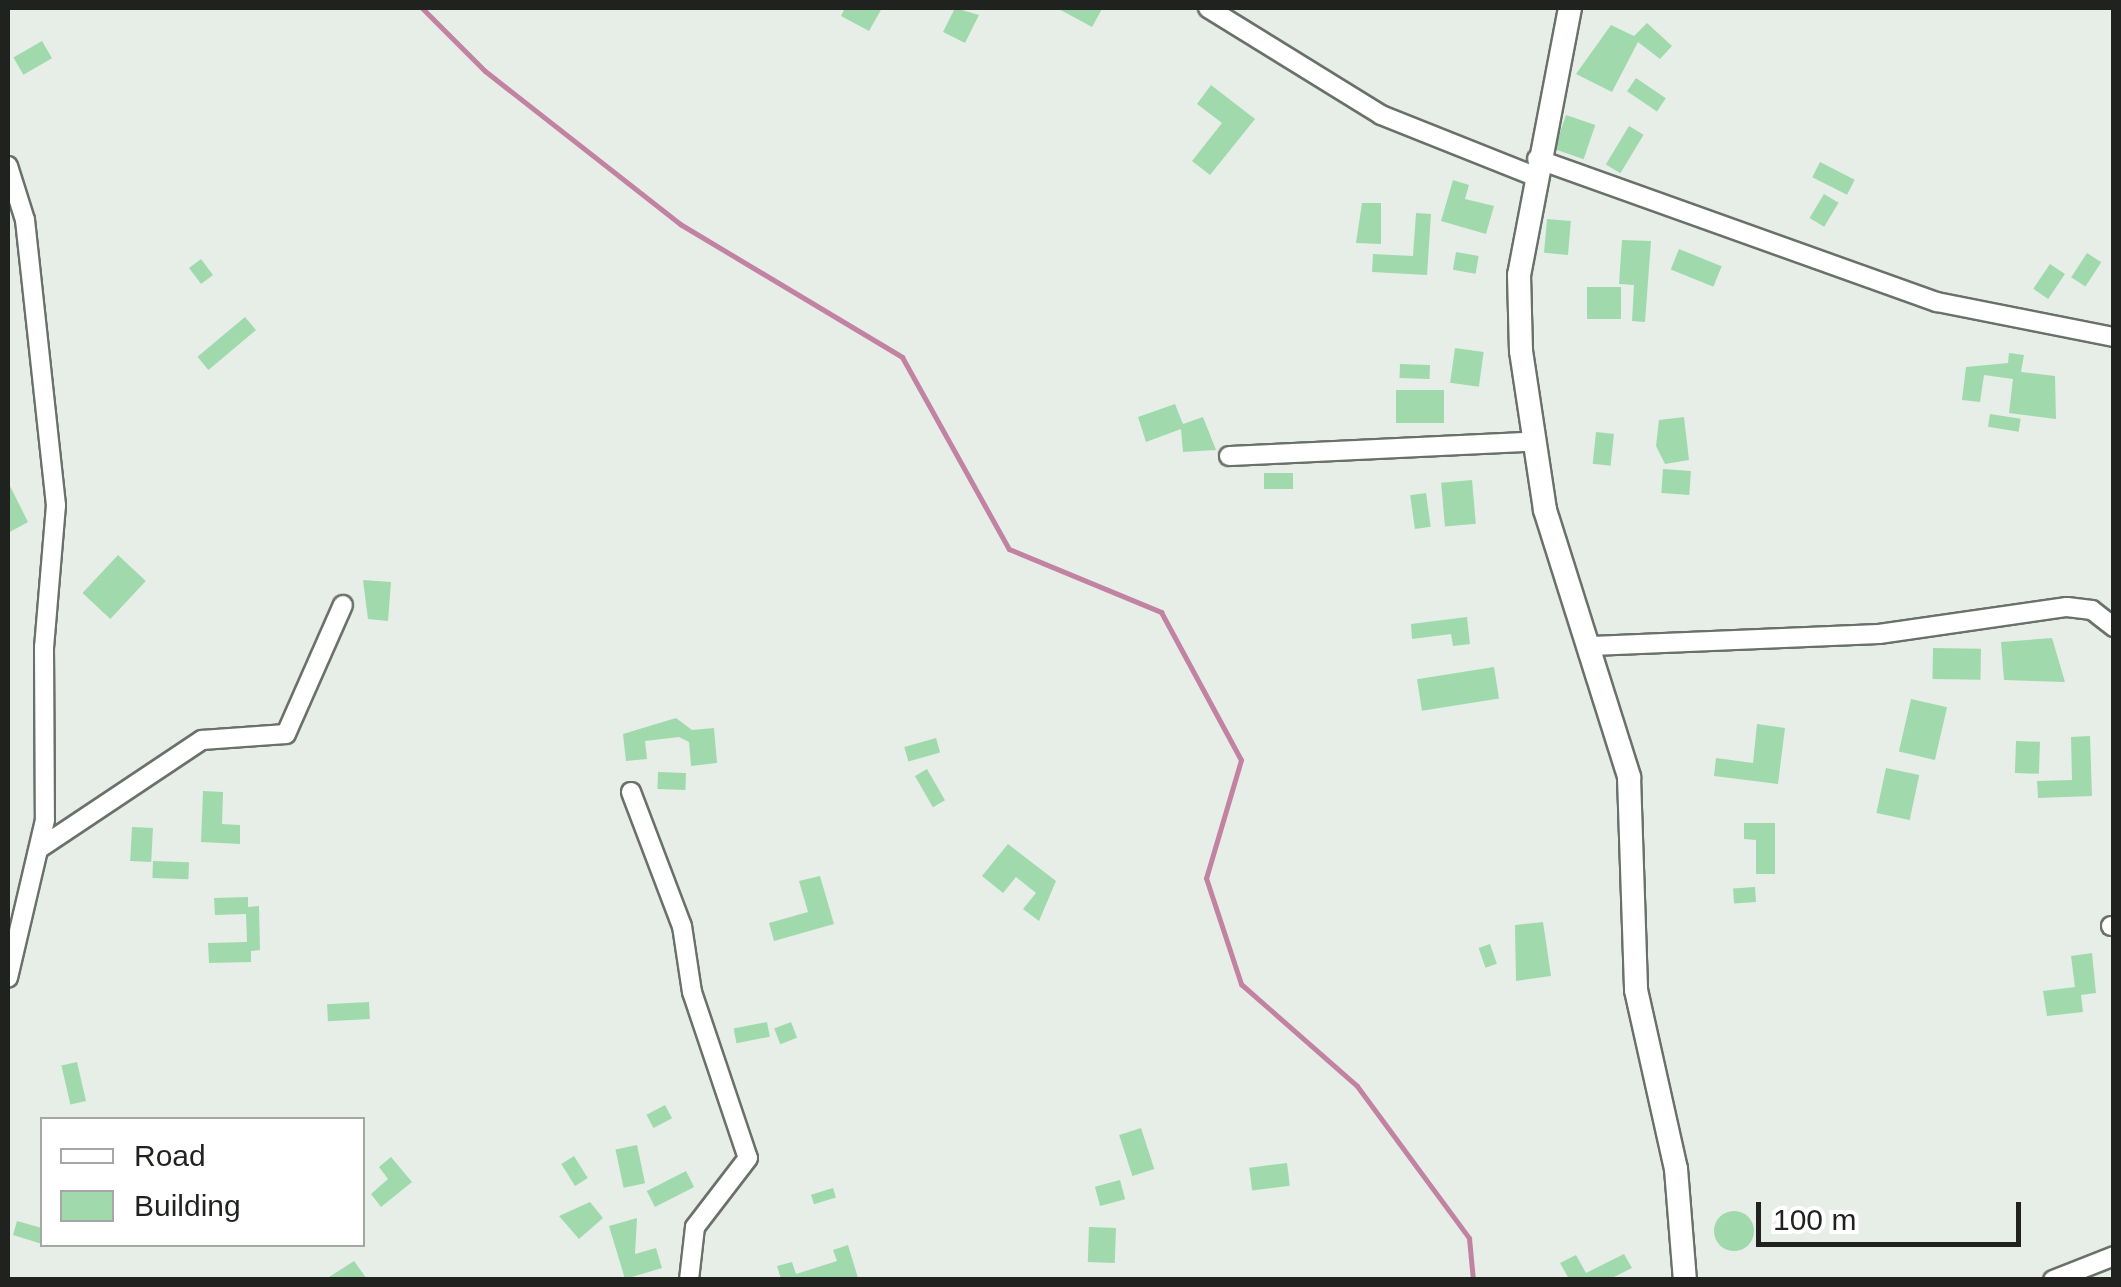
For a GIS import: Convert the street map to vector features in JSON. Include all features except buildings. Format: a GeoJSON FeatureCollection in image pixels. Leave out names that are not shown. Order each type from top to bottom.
{"type":"FeatureCollection","features":[{"type":"Feature","properties":{"kind":"street"},"geometry":{"type":"LineString","coordinates":[[1208,8],[1382,115],[1937,302],[2114,336]]}},
{"type":"Feature","properties":{"kind":"street"},"geometry":{"type":"LineString","coordinates":[[1570,8],[1536,168],[1519,275],[1530,442],[1630,776],[1636,990],[1676,1169],[1685,1280]]}},
{"type":"Feature","properties":{"kind":"street"},"geometry":{"type":"LineString","coordinates":[[8,166],[25,220],[56,505],[40,848],[8,978]]}},
{"type":"Feature","properties":{"kind":"street"},"geometry":{"type":"LineString","coordinates":[[1228,456],[1530,442]]}},
{"type":"Feature","properties":{"kind":"street"},"geometry":{"type":"LineString","coordinates":[[40,848],[202,740],[286,734],[343,605]]}},
{"type":"Feature","properties":{"kind":"street"},"geometry":{"type":"LineString","coordinates":[[1592,646],[1879,634],[2067,608],[2092,610],[2114,627]]}},
{"type":"Feature","properties":{"kind":"street"},"geometry":{"type":"LineString","coordinates":[[631,792],[682,926],[692,992],[748,1158],[695,1227],[690,1280]]}},
{"type":"Feature","properties":{"kind":"street"},"geometry":{"type":"LineString","coordinates":[[2053,1280],[2114,1256]]}},
{"type":"Feature","properties":{"kind":"waterway"},"geometry":{"type":"LineString","coordinates":[[422,8],[485,71],[680,224],[902,357],[1009,549],[1161,612],[1241,760],[1206,878],[1241,984],[1357,1086],[1469,1238],[1473,1280]]}}]}
